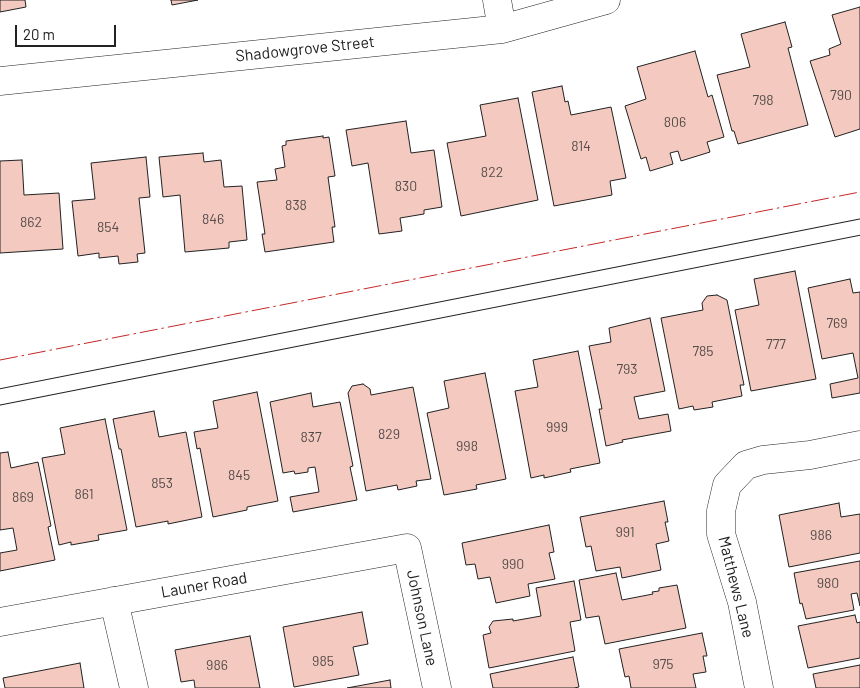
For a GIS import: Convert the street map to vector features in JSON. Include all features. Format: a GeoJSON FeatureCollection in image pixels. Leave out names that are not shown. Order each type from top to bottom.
{"type":"FeatureCollection","features":[{"type":"Feature","properties":{"kind":"street"},"geometry":{"type":"LineString","coordinates":[[497,0],[502,29]]}},
{"type":"Feature","properties":{"kind":"street","name":"Shadowgrove Street"},"geometry":{"type":"LineString","coordinates":[[0,81],[502,29],[606,0]]}},
{"type":"Feature","properties":{"kind":"street","name":"Matthews Lane"},"geometry":{"type":"LineString","coordinates":[[759,688],[742,602],[721,534],[721,511],[727,485],[746,465],[763,460],[810,455],[860,445]]}},
{"type":"Feature","properties":{"kind":"street","name":"Launer Road"},"geometry":{"type":"LineString","coordinates":[[0,622],[408,548]]}},
{"type":"Feature","properties":{"kind":"street","name":"Johnson Lane"},"geometry":{"type":"LineString","coordinates":[[408,548],[437,688]]}},
{"type":"Feature","properties":{"kind":"street"},"geometry":{"type":"LineString","coordinates":[[114,601],[134,688]]}},
{"type":"Feature","properties":{"kind":"lane"},"geometry":{"type":"LineString","coordinates":[[0,397],[860,227]]}},
{"type":"Feature","properties":{"kind":"building"},"geometry":{"type":"Polygon","coordinates":[[[0,0],[25,0],[26,7],[0,12],[0,0]]]}},
{"type":"Feature","properties":{"kind":"building"},"geometry":{"type":"Polygon","coordinates":[[[171,0],[198,0],[172,5],[171,0]]]}},
{"type":"Feature","properties":{"kind":"building"},"geometry":{"type":"Polygon","coordinates":[[[860,7],[860,129],[835,137],[810,61],[830,55],[829,49],[841,44],[832,15],[860,7]]]}},
{"type":"Feature","properties":{"kind":"building"},"geometry":{"type":"Polygon","coordinates":[[[785,22],[792,47],[788,48],[808,125],[738,144],[734,131],[732,131],[717,75],[750,67],[741,34],[785,22]]]}},
{"type":"Feature","properties":{"kind":"building"},"geometry":{"type":"Polygon","coordinates":[[[695,51],[708,97],[712,95],[724,137],[707,142],[710,152],[681,161],[678,151],[670,153],[673,164],[650,171],[646,157],[641,159],[625,106],[646,99],[637,67],[695,51]]]}},
{"type":"Feature","properties":{"kind":"building"},"geometry":{"type":"Polygon","coordinates":[[[562,86],[565,102],[568,101],[571,115],[611,107],[626,178],[610,181],[612,195],[554,206],[532,92],[562,86]]]}},
{"type":"Feature","properties":{"kind":"building"},"geometry":{"type":"Polygon","coordinates":[[[518,98],[538,200],[461,216],[447,143],[486,136],[480,105],[518,98]]]}},
{"type":"Feature","properties":{"kind":"building"},"geometry":{"type":"Polygon","coordinates":[[[406,121],[411,153],[434,150],[442,207],[424,210],[424,214],[400,218],[402,231],[379,234],[368,163],[352,166],[346,130],[406,121]]]}},
{"type":"Feature","properties":{"kind":"building"},"geometry":{"type":"Polygon","coordinates":[[[323,136],[323,138],[329,137],[335,176],[328,177],[335,227],[332,227],[334,242],[265,252],[262,234],[265,234],[257,182],[277,180],[275,169],[285,167],[282,146],[286,145],[286,141],[323,136]]]}},
{"type":"Feature","properties":{"kind":"building"},"geometry":{"type":"Polygon","coordinates":[[[203,153],[204,162],[221,160],[224,187],[242,186],[247,240],[229,242],[229,248],[185,252],[180,195],[163,197],[159,157],[203,153]]]}},
{"type":"Feature","properties":{"kind":"building"},"geometry":{"type":"Polygon","coordinates":[[[146,157],[150,197],[139,198],[145,253],[137,254],[138,262],[119,264],[118,256],[99,258],[99,253],[78,256],[72,201],[95,199],[91,163],[146,157]]]}},
{"type":"Feature","properties":{"kind":"building"},"geometry":{"type":"Polygon","coordinates":[[[22,160],[24,195],[59,193],[63,249],[0,253],[0,161],[22,160]]]}},
{"type":"Feature","properties":{"kind":"building"},"geometry":{"type":"Polygon","coordinates":[[[795,271],[816,379],[751,391],[735,310],[759,305],[754,279],[795,271]]]}},
{"type":"Feature","properties":{"kind":"building"},"geometry":{"type":"Polygon","coordinates":[[[850,279],[853,293],[860,292],[860,393],[832,398],[830,384],[858,378],[853,353],[822,359],[808,288],[850,279]]]}},
{"type":"Feature","properties":{"kind":"building"},"geometry":{"type":"Polygon","coordinates":[[[717,295],[727,300],[744,385],[740,385],[742,396],[712,402],[713,407],[694,410],[693,406],[679,409],[661,318],[703,310],[702,303],[707,296],[717,295]]]}},
{"type":"Feature","properties":{"kind":"building"},"geometry":{"type":"Polygon","coordinates":[[[650,318],[665,391],[634,397],[639,419],[668,414],[671,431],[622,440],[623,442],[606,446],[599,409],[602,409],[589,346],[611,342],[609,328],[650,318]]]}},
{"type":"Feature","properties":{"kind":"building"},"geometry":{"type":"Polygon","coordinates":[[[578,351],[600,463],[570,469],[571,472],[544,478],[544,475],[531,478],[515,391],[538,387],[533,360],[578,351]]]}},
{"type":"Feature","properties":{"kind":"building"},"geometry":{"type":"Polygon","coordinates":[[[485,373],[506,479],[476,485],[477,489],[444,495],[427,413],[449,408],[444,381],[485,373]]]}},
{"type":"Feature","properties":{"kind":"building"},"geometry":{"type":"Polygon","coordinates":[[[363,384],[370,389],[371,395],[413,387],[431,479],[416,481],[417,486],[398,490],[397,485],[366,491],[348,393],[352,386],[363,384]]]}},
{"type":"Feature","properties":{"kind":"building"},"geometry":{"type":"Polygon","coordinates":[[[257,392],[278,501],[247,507],[247,510],[213,517],[200,448],[197,449],[194,432],[218,428],[213,401],[257,392]]]}},
{"type":"Feature","properties":{"kind":"building"},"geometry":{"type":"Polygon","coordinates":[[[311,393],[313,407],[340,402],[353,466],[350,467],[357,500],[293,512],[290,497],[319,492],[315,467],[308,468],[308,472],[295,474],[294,471],[283,473],[270,402],[311,393]]]}},
{"type":"Feature","properties":{"kind":"building"},"geometry":{"type":"Polygon","coordinates":[[[154,411],[159,437],[186,432],[202,517],[168,524],[168,521],[136,527],[121,449],[119,449],[113,419],[154,411]]]}},
{"type":"Feature","properties":{"kind":"building"},"geometry":{"type":"Polygon","coordinates":[[[105,419],[127,530],[98,535],[99,540],[59,545],[42,458],[65,454],[60,428],[105,419]]]}},
{"type":"Feature","properties":{"kind":"building"},"geometry":{"type":"Polygon","coordinates":[[[8,452],[11,468],[38,462],[51,526],[48,527],[55,560],[0,571],[0,553],[17,550],[13,528],[0,530],[0,453],[8,452]]]}},
{"type":"Feature","properties":{"kind":"building"},"geometry":{"type":"Polygon","coordinates":[[[664,501],[668,522],[665,522],[669,541],[656,544],[661,570],[622,578],[620,567],[596,571],[591,546],[586,547],[580,517],[664,501]]]}},
{"type":"Feature","properties":{"kind":"building"},"geometry":{"type":"Polygon","coordinates":[[[839,503],[841,517],[860,514],[860,553],[789,567],[779,515],[839,503]]]}},
{"type":"Feature","properties":{"kind":"building"},"geometry":{"type":"Polygon","coordinates":[[[549,525],[554,552],[549,553],[555,579],[528,584],[530,596],[496,603],[490,577],[478,579],[475,564],[466,565],[462,543],[549,525]]]}},
{"type":"Feature","properties":{"kind":"building"},"geometry":{"type":"Polygon","coordinates":[[[860,561],[860,606],[857,593],[851,594],[854,610],[806,619],[802,603],[800,604],[794,573],[860,561]]]}},
{"type":"Feature","properties":{"kind":"building"},"geometry":{"type":"Polygon","coordinates":[[[616,573],[622,600],[653,594],[652,592],[659,591],[659,588],[677,585],[686,628],[605,644],[599,616],[586,618],[579,580],[616,573]]]}},
{"type":"Feature","properties":{"kind":"building"},"geometry":{"type":"Polygon","coordinates":[[[574,581],[581,620],[570,622],[575,651],[489,668],[483,635],[491,633],[489,627],[493,621],[513,619],[513,621],[541,616],[536,588],[574,581]]]}},
{"type":"Feature","properties":{"kind":"building"},"geometry":{"type":"Polygon","coordinates":[[[362,612],[368,644],[353,647],[359,675],[294,687],[283,627],[362,612]]]}},
{"type":"Feature","properties":{"kind":"building"},"geometry":{"type":"Polygon","coordinates":[[[855,615],[857,623],[860,622],[860,658],[808,668],[798,626],[855,615]]]}},
{"type":"Feature","properties":{"kind":"building"},"geometry":{"type":"Polygon","coordinates":[[[702,633],[707,656],[703,656],[706,672],[693,674],[696,688],[631,688],[629,676],[625,677],[619,649],[702,633]]]}},
{"type":"Feature","properties":{"kind":"building"},"geometry":{"type":"Polygon","coordinates":[[[250,636],[260,688],[195,688],[194,680],[181,682],[175,650],[250,636]]]}},
{"type":"Feature","properties":{"kind":"building"},"geometry":{"type":"Polygon","coordinates":[[[573,657],[579,687],[493,688],[490,674],[573,657]]]}},
{"type":"Feature","properties":{"kind":"building"},"geometry":{"type":"Polygon","coordinates":[[[80,663],[84,688],[5,688],[3,678],[80,663]]]}},
{"type":"Feature","properties":{"kind":"building"},"geometry":{"type":"Polygon","coordinates":[[[860,665],[860,688],[816,688],[813,674],[860,665]]]}},
{"type":"Feature","properties":{"kind":"building"},"geometry":{"type":"Polygon","coordinates":[[[390,680],[391,688],[347,688],[390,680]]]}},
{"type":"Feature","properties":{"kind":"power"},"geometry":{"type":"LineString","coordinates":[[0,360],[860,192]]}}]}
